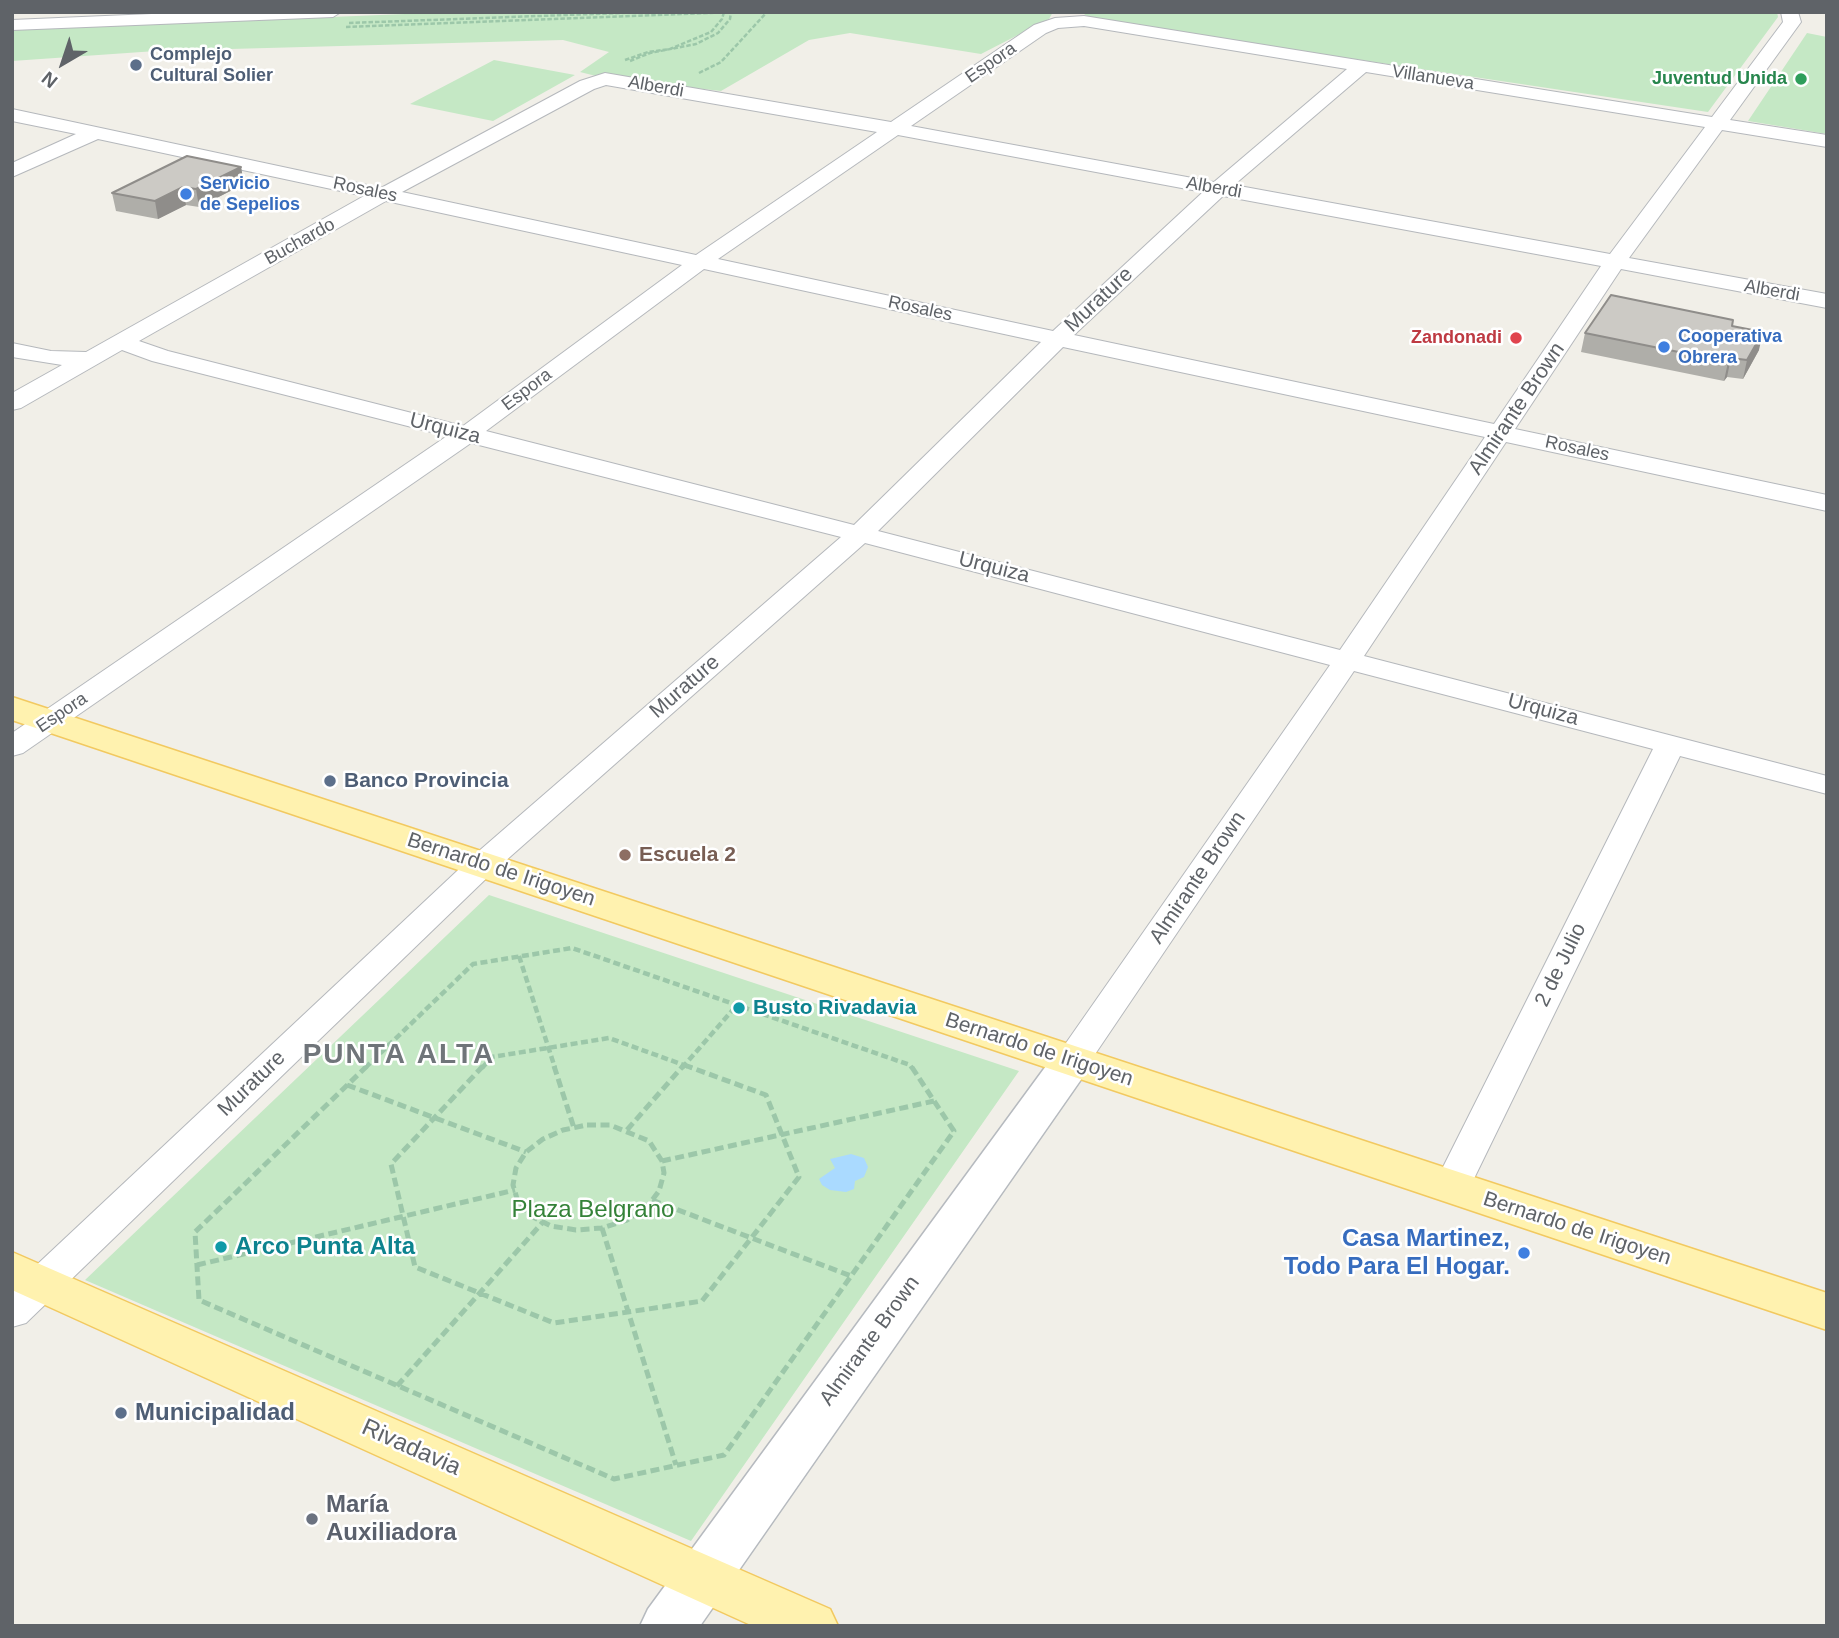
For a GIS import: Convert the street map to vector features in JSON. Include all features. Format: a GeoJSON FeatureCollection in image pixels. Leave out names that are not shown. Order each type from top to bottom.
{"type":"FeatureCollection","features":[{"type":"Feature","properties":{"kind":"main road","name":"Bernardo de Irigoyen"},"geometry":{"type":"LineString","coordinates":[[31,714],[1827,1312]]}},
{"type":"Feature","properties":{"kind":"main road","name":"Almirante Brown"},"geometry":{"type":"LineString","coordinates":[[668,1626],[1072,1061]]}},
{"type":"Feature","properties":{"kind":"main road","name":"Rivadavia"},"geometry":{"type":"LineString","coordinates":[[22,1289],[701,1577],[810,1626]]}},
{"type":"Feature","properties":{"kind":"street","name":"Almirante Brown"},"geometry":{"type":"LineString","coordinates":[[1072,1061],[1502,433],[1615,262],[1792,22],[1793,18],[1789,12]]}},
{"type":"Feature","properties":{"kind":"street","name":"Villanueva"},"geometry":{"type":"LineString","coordinates":[[1040,29],[1073,16],[1827,141]]}},
{"type":"Feature","properties":{"kind":"street"},"geometry":{"type":"LineString","coordinates":[[12,25],[87,17],[336,20]]}},
{"type":"Feature","properties":{"kind":"street","name":"Espora"},"geometry":{"type":"LineString","coordinates":[[12,747],[31,714],[467,435],[700,262],[1040,29]]}},
{"type":"Feature","properties":{"kind":"street","name":"Murature"},"geometry":{"type":"LineString","coordinates":[[22,1289],[483,864],[860,534],[1058,338],[1218,189],[1362,66]]}},
{"type":"Feature","properties":{"kind":"street","name":"Alberdi"},"geometry":{"type":"LineString","coordinates":[[601,79],[667,88],[895,129],[1827,301]]}},
{"type":"Feature","properties":{"kind":"street","name":"Buchardo"},"geometry":{"type":"LineString","coordinates":[[12,403],[384,194],[601,79]]}},
{"type":"Feature","properties":{"kind":"street","name":"Rosales"},"geometry":{"type":"LineString","coordinates":[[12,115],[1827,503]]}},
{"type":"Feature","properties":{"kind":"street"},"geometry":{"type":"LineString","coordinates":[[12,172],[95,133]]}},
{"type":"Feature","properties":{"kind":"street","name":"Urquiza"},"geometry":{"type":"LineString","coordinates":[[126,340],[129,345],[160,356],[1348,659],[1827,785]]}},
{"type":"Feature","properties":{"kind":"street"},"geometry":{"type":"LineString","coordinates":[[22,353],[44,365],[46,372],[39,388]]}},
{"type":"Feature","properties":{"kind":"street","name":"Urquiza"},"geometry":{"type":"LineString","coordinates":[[22,353],[68,360],[130,355],[160,356]]}},
{"type":"Feature","properties":{"kind":"street","name":"2 de Julio"},"geometry":{"type":"LineString","coordinates":[[1452,1187],[1671,743]]}},
{"type":"Feature","properties":{"kind":"path"},"geometry":{"type":"LineString","coordinates":[[336,20],[724,12],[732,12],[730,19],[718,33],[696,44],[643,56],[613,69],[601,79],[592,77],[648,51],[670,49],[711,32],[722,19],[724,12]]}},
{"type":"Feature","properties":{"kind":"path"},"geometry":{"type":"LineString","coordinates":[[667,88],[721,62],[767,12]]}},
{"type":"Feature","properties":{"kind":"path"},"geometry":{"type":"LineString","coordinates":[[572,948],[737,1005],[910,1065],[954,1131],[724,1455],[614,1479],[199,1300],[195,1232],[473,964],[572,948]]}},
{"type":"Feature","properties":{"kind":"path"},"geometry":{"type":"LineString","coordinates":[[519,956],[574,1128]]}},
{"type":"Feature","properties":{"kind":"path"},"geometry":{"type":"LineString","coordinates":[[627,1130],[737,1005]]}},
{"type":"Feature","properties":{"kind":"path"},"geometry":{"type":"LineString","coordinates":[[609,1038],[684,1065],[766,1095],[799,1177],[702,1301],[554,1323],[415,1267],[391,1164],[492,1057],[609,1038]]}},
{"type":"Feature","properties":{"kind":"path"},"geometry":{"type":"LineString","coordinates":[[347,1085],[526,1152]]}},
{"type":"Feature","properties":{"kind":"path"},"geometry":{"type":"LineString","coordinates":[[662,1161],[934,1101]]}},
{"type":"Feature","properties":{"kind":"path"},"geometry":{"type":"LineString","coordinates":[[610,1125],[627,1130],[649,1141],[662,1161],[664,1173],[659,1191],[646,1207],[626,1220],[602,1228],[576,1230],[543,1222],[531,1216],[518,1202],[515,1189],[516,1168],[526,1152],[543,1139],[574,1128],[610,1125]]}},
{"type":"Feature","properties":{"kind":"path"},"geometry":{"type":"LineString","coordinates":[[197,1265],[515,1189]]}},
{"type":"Feature","properties":{"kind":"path"},"geometry":{"type":"LineString","coordinates":[[652,1200],[851,1276]]}},
{"type":"Feature","properties":{"kind":"path"},"geometry":{"type":"LineString","coordinates":[[397,1386],[543,1222]]}},
{"type":"Feature","properties":{"kind":"path"},"geometry":{"type":"LineString","coordinates":[[602,1228],[676,1465]]}},
{"type":"Feature","properties":{"kind":"green space"},"geometry":{"type":"Polygon","coordinates":[[[454,12],[1053,12],[1049,19],[981,54],[850,33],[809,40],[721,91],[604,78],[580,72],[609,52],[563,40],[156,51],[12,61],[12,30],[454,12]]]}},
{"type":"Feature","properties":{"kind":"green space"},"geometry":{"type":"Polygon","coordinates":[[[1081,12],[1777,12],[1778,17],[1708,112],[1093,20],[1081,12]]]}},
{"type":"Feature","properties":{"kind":"green space","name":"Juventud Unida"},"geometry":{"type":"Polygon","coordinates":[[[1807,33],[1827,37],[1827,134],[1748,121],[1807,33]]]}},
{"type":"Feature","properties":{"kind":"green space"},"geometry":{"type":"Polygon","coordinates":[[[494,60],[575,75],[493,121],[410,104],[494,60]]]}},
{"type":"Feature","properties":{"kind":"green space","name":"Plaza Belgrano"},"geometry":{"type":"Polygon","coordinates":[[[489,895],[1019,1071],[691,1541],[85,1280],[489,895]]]}},
{"type":"Feature","properties":{"kind":"water"},"geometry":{"type":"Polygon","coordinates":[[[851,1154],[864,1158],[868,1167],[864,1177],[855,1181],[854,1189],[846,1192],[830,1190],[822,1185],[819,1179],[835,1168],[830,1159],[851,1154]]]}},
{"type":"Feature","properties":{"kind":"building"},"geometry":{"type":"Polygon","coordinates":[[[187,156],[241,167],[196,189],[183,187],[155,201],[112,193],[187,156]]]}},
{"type":"Feature","properties":{"kind":"building"},"geometry":{"type":"Polygon","coordinates":[[[1611,295],[1733,320],[1732,326],[1763,332],[1747,360],[1731,358],[1728,362],[1585,333],[1611,295]]]}},
{"type":"Feature","properties":{"kind":"place","name":"Complejo Cultural Solier"},"geometry":{"type":"Point","coordinates":[136,65]}},
{"type":"Feature","properties":{"kind":"place","name":"Juventud Unida"},"geometry":{"type":"Point","coordinates":[1801,79]}},
{"type":"Feature","properties":{"kind":"place","name":"Servicio de Sepelios"},"geometry":{"type":"Point","coordinates":[186,194]}},
{"type":"Feature","properties":{"kind":"place","name":"Zandonadi"},"geometry":{"type":"Point","coordinates":[1516,338]}},
{"type":"Feature","properties":{"kind":"place","name":"Cooperativa Obrera"},"geometry":{"type":"Point","coordinates":[1664,347]}},
{"type":"Feature","properties":{"kind":"place","name":"Banco Provincia"},"geometry":{"type":"Point","coordinates":[330,781]}},
{"type":"Feature","properties":{"kind":"place","name":"Escuela 2"},"geometry":{"type":"Point","coordinates":[625,855]}},
{"type":"Feature","properties":{"kind":"place","name":"Busto Rivadavia"},"geometry":{"type":"Point","coordinates":[739,1008]}},
{"type":"Feature","properties":{"kind":"place","name":"Arco Punta Alta"},"geometry":{"type":"Point","coordinates":[221,1247]}},
{"type":"Feature","properties":{"kind":"place","name":"Casa Martinez, Todo Para El Hogar."},"geometry":{"type":"Point","coordinates":[1524,1253]}},
{"type":"Feature","properties":{"kind":"place","name":"Municipalidad"},"geometry":{"type":"Point","coordinates":[121,1413]}},
{"type":"Feature","properties":{"kind":"place","name":"María Auxiliadora"},"geometry":{"type":"Point","coordinates":[312,1519]}},
{"type":"Feature","properties":{"kind":"district","name":"PUNTA ALTA"},"geometry":{"type":"Point","coordinates":[399,1055]}}]}
